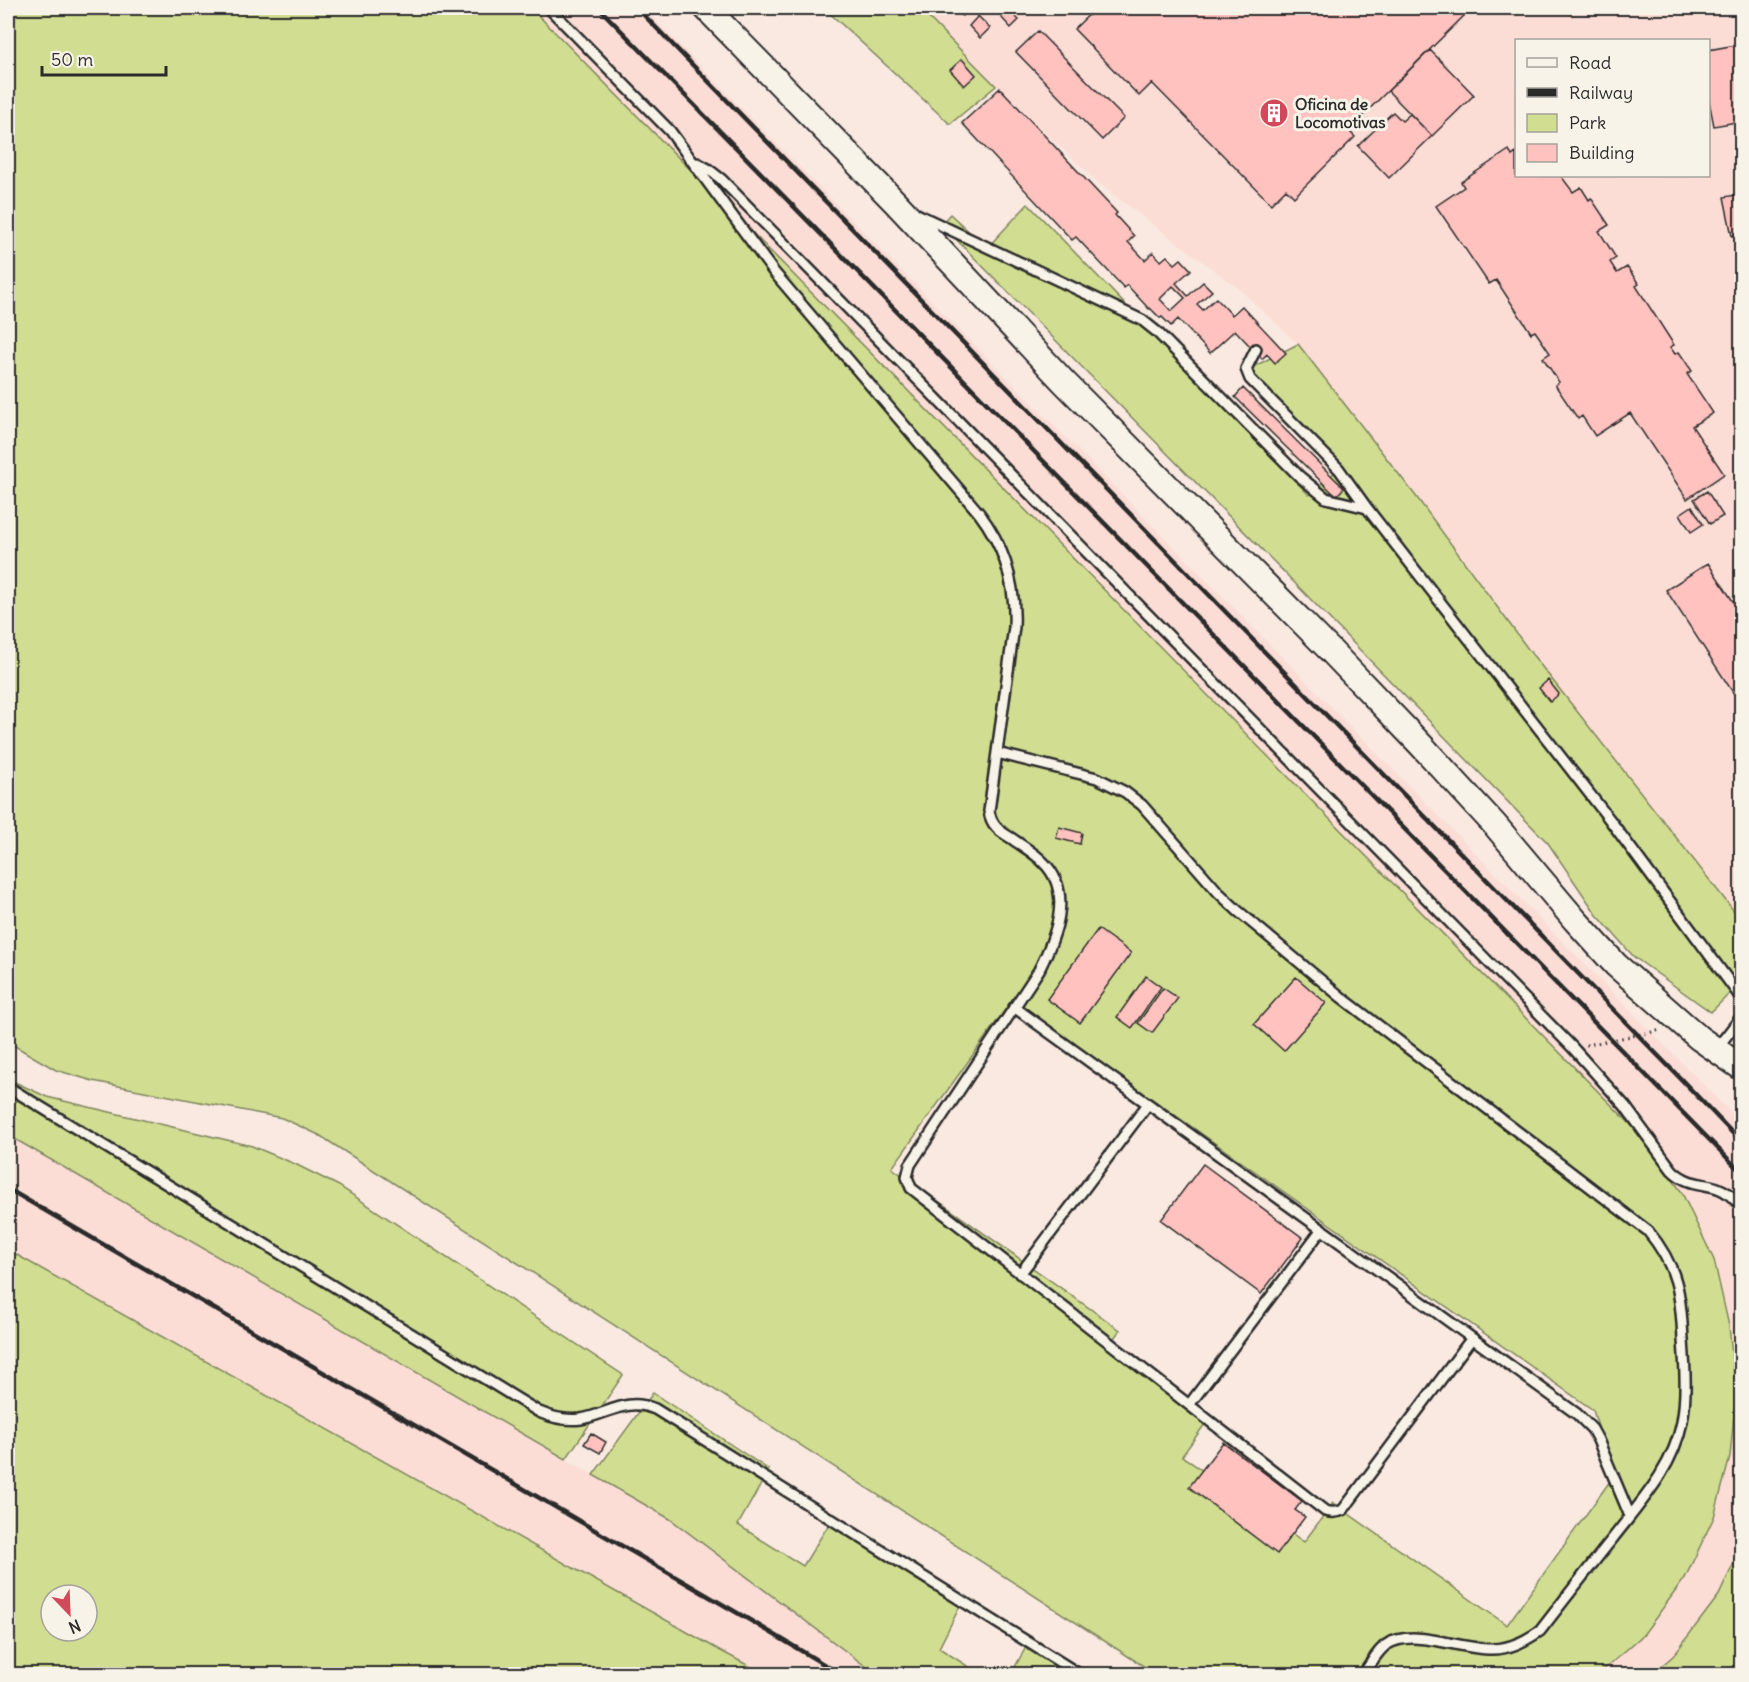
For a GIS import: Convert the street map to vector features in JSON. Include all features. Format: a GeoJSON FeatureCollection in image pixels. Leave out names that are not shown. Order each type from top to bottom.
{"type":"FeatureCollection","features":[{"type":"Feature","properties":{"kind":"street"},"geometry":{"type":"LineString","coordinates":[[706,8],[896,203],[1064,381],[1421,745],[1495,825],[1616,965],[1684,1025],[1742,1068]]}},
{"type":"Feature","properties":{"kind":"lane"},"geometry":{"type":"LineString","coordinates":[[549,8],[670,131],[763,259],[979,513],[999,545],[1009,571],[1015,608],[1014,627],[989,810],[993,823],[1000,831],[1045,863],[1056,880],[1061,899],[1055,934],[1048,953],[910,1165],[907,1177],[911,1188],[1325,1511],[1334,1513],[1343,1510],[1472,1338]]}},
{"type":"Feature","properties":{"kind":"lane"},"geometry":{"type":"LineString","coordinates":[[694,163],[708,169],[721,179],[1572,1047],[1625,1106],[1676,1174],[1690,1183],[1721,1189],[1735,1200]]}},
{"type":"Feature","properties":{"kind":"lane"},"geometry":{"type":"LineString","coordinates":[[896,203],[1142,320],[1157,332],[1299,476],[1326,498],[1366,508]]}},
{"type":"Feature","properties":{"kind":"lane"},"geometry":{"type":"LineString","coordinates":[[1256,349],[1246,369],[1250,379],[1339,469],[1366,508],[1610,820],[1742,999]]}},
{"type":"Feature","properties":{"kind":"lane"},"geometry":{"type":"LineString","coordinates":[[997,753],[1097,778],[1134,798],[1219,893],[1298,963],[1648,1231],[1664,1253],[1676,1278],[1682,1304],[1685,1392],[1682,1423],[1673,1452],[1658,1480],[1540,1631],[1517,1644],[1492,1649],[1414,1638],[1401,1639],[1382,1648],[1363,1674]]}},
{"type":"Feature","properties":{"kind":"lane"},"geometry":{"type":"LineString","coordinates":[[1014,1007],[1577,1414],[1585,1421],[1598,1440],[1630,1516]]}},
{"type":"Feature","properties":{"kind":"lane"},"geometry":{"type":"LineString","coordinates":[[1716,1050],[1742,1016]]}},
{"type":"Feature","properties":{"kind":"lane"},"geometry":{"type":"LineString","coordinates":[[8,1087],[539,1412],[556,1418],[573,1419],[626,1405],[641,1405],[655,1409],[1079,1674]]}},
{"type":"Feature","properties":{"kind":"lane"},"geometry":{"type":"LineString","coordinates":[[1020,1274],[1148,1104]]}},
{"type":"Feature","properties":{"kind":"lane"},"geometry":{"type":"LineString","coordinates":[[1190,1405],[1322,1229]]}},
{"type":"Feature","properties":{"kind":"path"},"geometry":{"type":"LineString","coordinates":[[1572,1047],[1684,1025]]}},
{"type":"Feature","properties":{"kind":"shaded area"},"geometry":{"type":"Polygon","coordinates":[[[531,8],[643,8],[1741,1123],[1742,1235],[1739,1237],[1742,1242],[1741,1548],[1719,1595],[1673,1656],[1652,1674],[1599,1674],[1643,1635],[1685,1578],[1714,1517],[1730,1457],[1736,1394],[1729,1326],[1636,1130],[531,8]]]}},
{"type":"Feature","properties":{"kind":"shaded area"},"geometry":{"type":"Polygon","coordinates":[[[919,8],[1741,8],[1742,226],[1735,228],[1742,272],[1741,920],[1528,649],[1415,495],[1298,344],[1239,289],[1102,186],[996,86],[919,8]]]}},
{"type":"Feature","properties":{"kind":"shaded area"},"geometry":{"type":"Polygon","coordinates":[[[8,1135],[669,1519],[876,1674],[764,1674],[8,1250],[8,1135]]]}},
{"type":"Feature","properties":{"kind":"green space"},"geometry":{"type":"Polygon","coordinates":[[[8,8],[531,8],[1636,1130],[1681,1191],[1714,1260],[1729,1326],[1736,1394],[1730,1457],[1714,1517],[1685,1578],[1643,1635],[1599,1674],[1161,1674],[1148,1669],[319,1135],[282,1118],[93,1081],[56,1070],[8,1042],[8,8]],[[1012,1000],[892,1168],[1120,1330],[1109,1345],[1210,1417],[1182,1456],[1304,1542],[1333,1503],[1507,1625],[1613,1477],[1593,1410],[1012,1000]]]}},
{"type":"Feature","properties":{"kind":"green space"},"geometry":{"type":"Polygon","coordinates":[[[824,8],[919,8],[996,86],[950,124],[824,8]]]}},
{"type":"Feature","properties":{"kind":"green space"},"geometry":{"type":"Polygon","coordinates":[[[1028,204],[1309,495],[1335,472],[1247,370],[1298,344],[1415,495],[1528,649],[1741,920],[1741,982],[1711,1012],[1634,957],[1597,915],[1548,843],[941,224],[950,214],[987,248],[1028,204]]]}},
{"type":"Feature","properties":{"kind":"green space"},"geometry":{"type":"Polygon","coordinates":[[[8,1079],[47,1097],[252,1146],[295,1164],[339,1186],[623,1375],[566,1459],[8,1135],[8,1079]]]}},
{"type":"Feature","properties":{"kind":"green space"},"geometry":{"type":"Polygon","coordinates":[[[8,1250],[721,1651],[764,1674],[8,1674],[8,1250]]]}},
{"type":"Feature","properties":{"kind":"green space"},"geometry":{"type":"Polygon","coordinates":[[[653,1393],[769,1470],[738,1525],[803,1566],[834,1516],[963,1600],[939,1648],[980,1674],[876,1674],[670,1519],[593,1475],[653,1393]]]}},
{"type":"Feature","properties":{"kind":"green space"},"geometry":{"type":"Polygon","coordinates":[[[1741,1548],[1741,1674],[1652,1674],[1673,1656],[1719,1595],[1741,1548]]]}},
{"type":"Feature","properties":{"kind":"green space"},"geometry":{"type":"Polygon","coordinates":[[[1030,1640],[1088,1674],[1011,1674],[1030,1640]]]}},
{"type":"Feature","properties":{"kind":"building"},"geometry":{"type":"Polygon","coordinates":[[[954,8],[971,8],[962,16],[954,8]]]}},
{"type":"Feature","properties":{"kind":"building","name":"Oficina de Locomotivas"},"geometry":{"type":"Polygon","coordinates":[[[1096,8],[1466,8],[1469,11],[1348,130],[1355,137],[1294,197],[1286,189],[1271,204],[1152,83],[1139,96],[1074,29],[1096,8]]]}},
{"type":"Feature","properties":{"kind":"building"},"geometry":{"type":"Polygon","coordinates":[[[1008,10],[1019,20],[1011,28],[1001,17],[1008,10]]]}},
{"type":"Feature","properties":{"kind":"building"},"geometry":{"type":"Polygon","coordinates":[[[978,16],[990,28],[980,38],[969,26],[978,16]]]}},
{"type":"Feature","properties":{"kind":"building"},"geometry":{"type":"Polygon","coordinates":[[[1038,31],[1124,118],[1102,140],[1016,52],[1038,31]]]}},
{"type":"Feature","properties":{"kind":"building"},"geometry":{"type":"Polygon","coordinates":[[[1742,44],[1742,121],[1714,126],[1710,106],[1710,50],[1742,44]]]}},
{"type":"Feature","properties":{"kind":"building"},"geometry":{"type":"Polygon","coordinates":[[[1430,50],[1474,95],[1432,136],[1388,91],[1430,50]]]}},
{"type":"Feature","properties":{"kind":"building"},"geometry":{"type":"Polygon","coordinates":[[[962,59],[976,75],[964,86],[950,70],[962,59]]]}},
{"type":"Feature","properties":{"kind":"building"},"geometry":{"type":"Polygon","coordinates":[[[1000,88],[1117,213],[1115,215],[1134,236],[1128,242],[1145,260],[1153,252],[1161,261],[1167,256],[1175,264],[1181,259],[1191,270],[1176,283],[1188,296],[1203,282],[1212,291],[1197,304],[1203,310],[1216,298],[1232,315],[1242,306],[1286,353],[1275,363],[1267,354],[1262,359],[1235,330],[1210,353],[1178,319],[1171,326],[1149,309],[1127,285],[1124,288],[1076,237],[1072,240],[962,123],[1000,88]],[[1173,286],[1160,299],[1171,311],[1185,298],[1173,286]]]}},
{"type":"Feature","properties":{"kind":"building"},"geometry":{"type":"Polygon","coordinates":[[[1393,112],[1402,121],[1410,114],[1432,136],[1389,178],[1358,146],[1393,112]]]}},
{"type":"Feature","properties":{"kind":"building"},"geometry":{"type":"Polygon","coordinates":[[[1509,150],[1512,156],[1515,154],[1515,177],[1562,177],[1573,192],[1581,187],[1589,200],[1591,198],[1609,225],[1599,231],[1616,258],[1610,262],[1617,273],[1627,267],[1639,284],[1636,286],[1674,345],[1670,347],[1675,354],[1679,352],[1692,371],[1687,374],[1713,413],[1692,426],[1724,474],[1687,499],[1630,413],[1595,436],[1582,416],[1578,419],[1555,385],[1559,382],[1543,358],[1550,353],[1535,331],[1531,333],[1496,280],[1489,284],[1436,206],[1464,187],[1461,182],[1509,150]]]}},
{"type":"Feature","properties":{"kind":"building"},"geometry":{"type":"Polygon","coordinates":[[[1742,194],[1742,234],[1732,236],[1724,197],[1742,194]]]}},
{"type":"Feature","properties":{"kind":"building"},"geometry":{"type":"Polygon","coordinates":[[[1243,388],[1344,488],[1336,496],[1235,397],[1243,388]]]}},
{"type":"Feature","properties":{"kind":"building"},"geometry":{"type":"Polygon","coordinates":[[[1707,491],[1723,516],[1710,524],[1694,499],[1707,491]]]}},
{"type":"Feature","properties":{"kind":"building"},"geometry":{"type":"Polygon","coordinates":[[[1692,506],[1703,524],[1691,532],[1680,514],[1692,506]]]}},
{"type":"Feature","properties":{"kind":"building"},"geometry":{"type":"Polygon","coordinates":[[[1708,563],[1742,615],[1742,689],[1734,694],[1666,590],[1708,563]]]}},
{"type":"Feature","properties":{"kind":"building"},"geometry":{"type":"Polygon","coordinates":[[[1548,680],[1559,694],[1550,702],[1539,688],[1548,680]]]}},
{"type":"Feature","properties":{"kind":"building"},"geometry":{"type":"Polygon","coordinates":[[[1059,827],[1082,833],[1080,844],[1056,838],[1059,827]]]}},
{"type":"Feature","properties":{"kind":"building"},"geometry":{"type":"Polygon","coordinates":[[[1098,929],[1131,953],[1080,1023],[1047,999],[1098,929]]]}},
{"type":"Feature","properties":{"kind":"building"},"geometry":{"type":"Polygon","coordinates":[[[1146,976],[1161,987],[1132,1028],[1117,1017],[1146,976]]]}},
{"type":"Feature","properties":{"kind":"building"},"geometry":{"type":"Polygon","coordinates":[[[1296,977],[1326,1003],[1284,1051],[1254,1024],[1296,977]]]}},
{"type":"Feature","properties":{"kind":"building"},"geometry":{"type":"Polygon","coordinates":[[[1163,988],[1178,998],[1152,1033],[1138,1023],[1163,988]]]}},
{"type":"Feature","properties":{"kind":"building"},"geometry":{"type":"Polygon","coordinates":[[[1203,1164],[1303,1238],[1261,1294],[1161,1220],[1203,1164]]]}},
{"type":"Feature","properties":{"kind":"building"},"geometry":{"type":"Polygon","coordinates":[[[591,1433],[606,1442],[600,1453],[584,1444],[591,1433]]]}},
{"type":"Feature","properties":{"kind":"building"},"geometry":{"type":"Polygon","coordinates":[[[1223,1442],[1302,1501],[1295,1510],[1305,1517],[1277,1554],[1189,1487],[1223,1442]]]}},
{"type":"Feature","properties":{"kind":"railway"},"geometry":{"type":"LineString","coordinates":[[599,8],[1742,1173]]}},
{"type":"Feature","properties":{"kind":"railway"},"geometry":{"type":"LineString","coordinates":[[637,8],[1742,1143]]}},
{"type":"Feature","properties":{"kind":"railway"},"geometry":{"type":"LineString","coordinates":[[8,1189],[840,1674]]}},
{"type":"Feature","properties":{"kind":"place","name":"Oficina de Locomotivas"},"geometry":{"type":"Point","coordinates":[1274,113]}}]}
